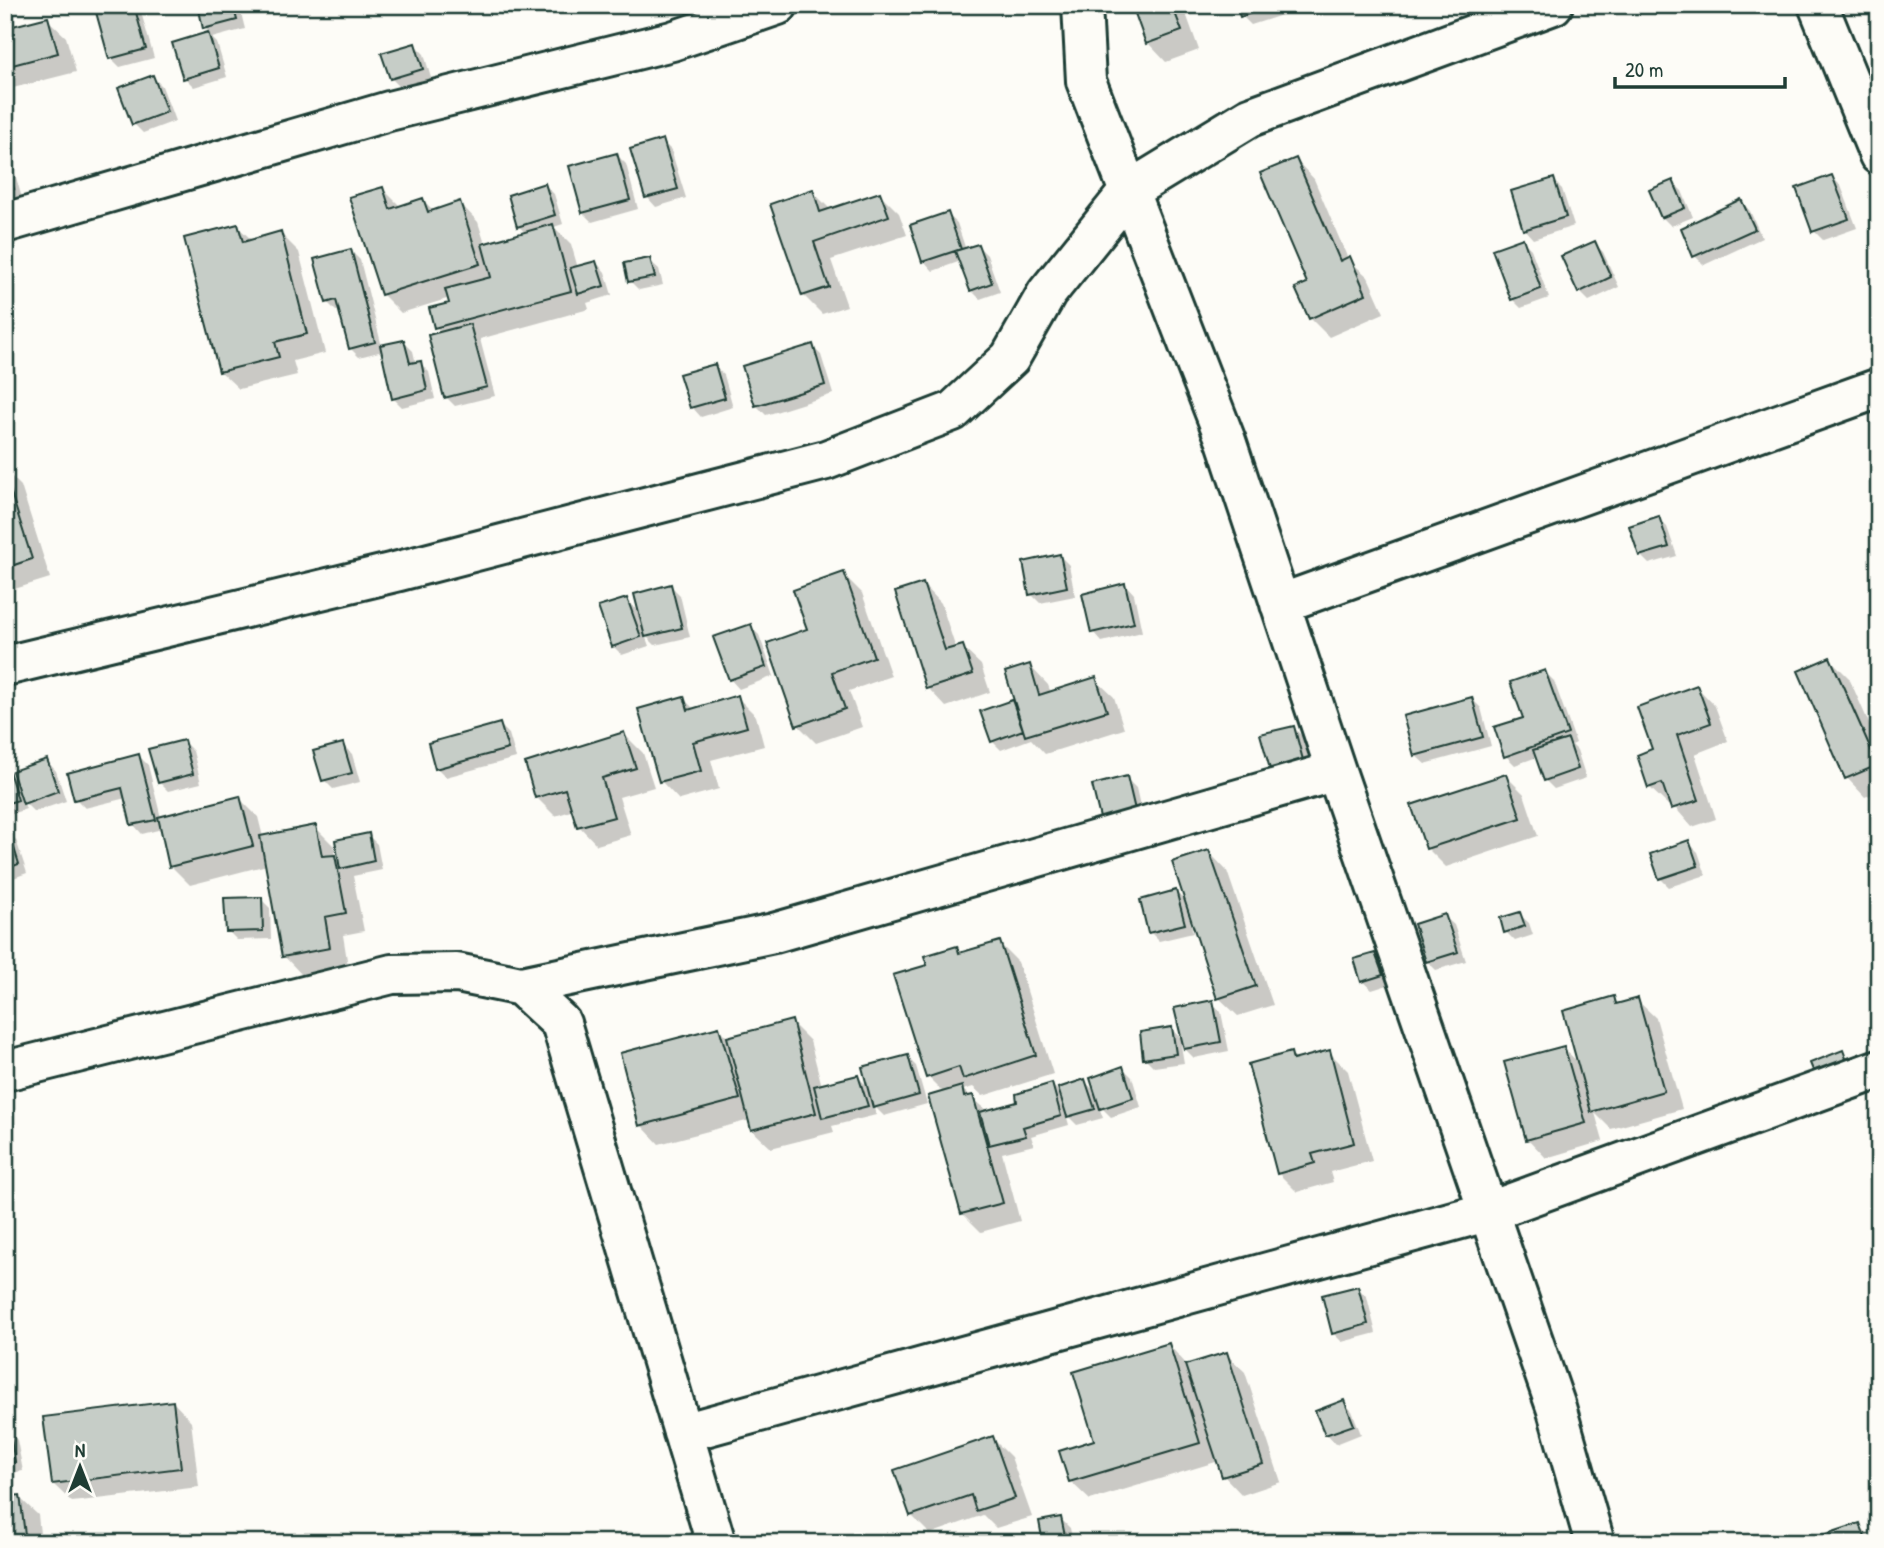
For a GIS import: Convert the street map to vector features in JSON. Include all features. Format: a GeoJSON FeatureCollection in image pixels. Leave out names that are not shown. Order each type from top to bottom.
{"type":"FeatureCollection","features":[{"type":"Feature","properties":{"kind":"street"},"geometry":{"type":"LineString","coordinates":[[5,223],[389,111],[672,41],[778,5]]}},
{"type":"Feature","properties":{"kind":"street"},"geometry":{"type":"LineString","coordinates":[[1082,5],[1086,81],[1226,441],[1336,771],[1556,1407],[1595,1543]]}},
{"type":"Feature","properties":{"kind":"street"},"geometry":{"type":"LineString","coordinates":[[5,666],[399,571],[826,460],[953,411],[1010,358],[1046,293],[1130,190],[1250,117],[1553,5]]}},
{"type":"Feature","properties":{"kind":"street"},"geometry":{"type":"LineString","coordinates":[[1818,5],[1879,155]]}},
{"type":"Feature","properties":{"kind":"street"},"geometry":{"type":"LineString","coordinates":[[1280,604],[1879,388]]}},
{"type":"Feature","properties":{"kind":"street"},"geometry":{"type":"LineString","coordinates":[[5,1071],[392,974],[457,973],[521,986],[774,933],[1336,771]]}},
{"type":"Feature","properties":{"kind":"street"},"geometry":{"type":"LineString","coordinates":[[521,986],[561,1023],[716,1543]]}},
{"type":"Feature","properties":{"kind":"street"},"geometry":{"type":"LineString","coordinates":[[683,1433],[1490,1211],[1879,1069]]}},
{"type":"Feature","properties":{"kind":"building"},"geometry":{"type":"Polygon","coordinates":[[[94,5],[134,5],[146,49],[109,59],[94,5]]]}},
{"type":"Feature","properties":{"kind":"building"},"geometry":{"type":"Polygon","coordinates":[[[198,5],[233,5],[237,20],[203,29],[198,5]]]}},
{"type":"Feature","properties":{"kind":"building"},"geometry":{"type":"Polygon","coordinates":[[[1132,5],[1172,5],[1182,31],[1146,44],[1132,5]]]}},
{"type":"Feature","properties":{"kind":"building"},"geometry":{"type":"Polygon","coordinates":[[[1236,5],[1274,5],[1240,17],[1236,5]]]}},
{"type":"Feature","properties":{"kind":"building"},"geometry":{"type":"Polygon","coordinates":[[[48,17],[58,53],[5,67],[5,28],[48,17]]]}},
{"type":"Feature","properties":{"kind":"building"},"geometry":{"type":"Polygon","coordinates":[[[208,32],[219,68],[183,79],[172,43],[208,32]]]}},
{"type":"Feature","properties":{"kind":"building"},"geometry":{"type":"Polygon","coordinates":[[[415,43],[423,69],[390,79],[381,53],[415,43]]]}},
{"type":"Feature","properties":{"kind":"building"},"geometry":{"type":"Polygon","coordinates":[[[153,75],[167,112],[132,125],[118,88],[153,75]]]}},
{"type":"Feature","properties":{"kind":"building"},"geometry":{"type":"Polygon","coordinates":[[[663,139],[678,189],[645,198],[630,149],[663,139]]]}},
{"type":"Feature","properties":{"kind":"building"},"geometry":{"type":"Polygon","coordinates":[[[617,153],[630,200],[582,213],[569,166],[617,153]]]}},
{"type":"Feature","properties":{"kind":"building"},"geometry":{"type":"Polygon","coordinates":[[[1296,158],[1340,261],[1350,256],[1366,294],[1309,319],[1295,288],[1307,283],[1260,173],[1296,158]]]}},
{"type":"Feature","properties":{"kind":"building"},"geometry":{"type":"Polygon","coordinates":[[[5,163],[14,189],[5,191],[5,163]]]}},
{"type":"Feature","properties":{"kind":"building"},"geometry":{"type":"Polygon","coordinates":[[[1832,175],[1849,219],[1812,232],[1796,188],[1832,175]]]}},
{"type":"Feature","properties":{"kind":"building"},"geometry":{"type":"Polygon","coordinates":[[[1554,178],[1566,217],[1523,230],[1511,191],[1554,178]]]}},
{"type":"Feature","properties":{"kind":"building"},"geometry":{"type":"Polygon","coordinates":[[[1673,180],[1685,208],[1661,218],[1649,190],[1673,180]]]}},
{"type":"Feature","properties":{"kind":"building"},"geometry":{"type":"Polygon","coordinates":[[[545,183],[555,215],[517,227],[508,195],[545,183]]]}},
{"type":"Feature","properties":{"kind":"building"},"geometry":{"type":"Polygon","coordinates":[[[383,187],[390,209],[423,198],[428,212],[460,201],[480,264],[381,295],[349,197],[383,187]]]}},
{"type":"Feature","properties":{"kind":"building"},"geometry":{"type":"Polygon","coordinates":[[[813,189],[820,212],[880,192],[889,216],[814,242],[829,287],[802,296],[770,204],[813,189]]]}},
{"type":"Feature","properties":{"kind":"building"},"geometry":{"type":"Polygon","coordinates":[[[1741,199],[1755,229],[1693,257],[1681,228],[1741,199]]]}},
{"type":"Feature","properties":{"kind":"building"},"geometry":{"type":"Polygon","coordinates":[[[948,212],[961,249],[922,262],[910,225],[948,212]]]}},
{"type":"Feature","properties":{"kind":"building"},"geometry":{"type":"Polygon","coordinates":[[[238,224],[243,242],[281,231],[307,334],[275,342],[279,357],[219,372],[184,238],[238,224]]]}},
{"type":"Feature","properties":{"kind":"building"},"geometry":{"type":"Polygon","coordinates":[[[553,224],[571,291],[434,328],[429,308],[449,303],[445,289],[491,277],[482,244],[553,224]]]}},
{"type":"Feature","properties":{"kind":"building"},"geometry":{"type":"Polygon","coordinates":[[[1523,238],[1541,289],[1511,300],[1492,249],[1523,238]]]}},
{"type":"Feature","properties":{"kind":"building"},"geometry":{"type":"Polygon","coordinates":[[[1595,241],[1611,277],[1578,293],[1561,256],[1595,241]]]}},
{"type":"Feature","properties":{"kind":"building"},"geometry":{"type":"Polygon","coordinates":[[[978,244],[992,283],[970,291],[955,251],[978,244]]]}},
{"type":"Feature","properties":{"kind":"building"},"geometry":{"type":"Polygon","coordinates":[[[351,249],[375,342],[349,349],[336,300],[326,303],[314,259],[351,249]]]}},
{"type":"Feature","properties":{"kind":"building"},"geometry":{"type":"Polygon","coordinates":[[[650,258],[655,277],[628,282],[624,263],[650,258]]]}},
{"type":"Feature","properties":{"kind":"building"},"geometry":{"type":"Polygon","coordinates":[[[596,261],[604,286],[578,294],[570,268],[596,261]]]}},
{"type":"Feature","properties":{"kind":"building"},"geometry":{"type":"Polygon","coordinates":[[[470,324],[487,387],[444,398],[428,335],[470,324]]]}},
{"type":"Feature","properties":{"kind":"building"},"geometry":{"type":"Polygon","coordinates":[[[404,340],[410,363],[421,361],[427,390],[392,399],[380,345],[404,340]]]}},
{"type":"Feature","properties":{"kind":"building"},"geometry":{"type":"Polygon","coordinates":[[[813,344],[825,385],[755,406],[742,366],[813,344]]]}},
{"type":"Feature","properties":{"kind":"building"},"geometry":{"type":"Polygon","coordinates":[[[715,364],[725,398],[690,408],[679,374],[715,364]]]}},
{"type":"Feature","properties":{"kind":"building"},"geometry":{"type":"Polygon","coordinates":[[[5,474],[32,559],[5,568],[5,474]]]}},
{"type":"Feature","properties":{"kind":"building"},"geometry":{"type":"Polygon","coordinates":[[[1659,516],[1669,547],[1639,556],[1629,526],[1659,516]]]}},
{"type":"Feature","properties":{"kind":"building"},"geometry":{"type":"Polygon","coordinates":[[[1060,554],[1067,587],[1029,595],[1023,562],[1060,554]]]}},
{"type":"Feature","properties":{"kind":"building"},"geometry":{"type":"Polygon","coordinates":[[[844,572],[874,657],[832,672],[845,709],[796,726],[767,643],[807,629],[793,590],[844,572]]]}},
{"type":"Feature","properties":{"kind":"building"},"geometry":{"type":"Polygon","coordinates":[[[923,583],[945,650],[963,645],[973,674],[926,689],[895,592],[923,583]]]}},
{"type":"Feature","properties":{"kind":"building"},"geometry":{"type":"Polygon","coordinates":[[[1125,583],[1134,623],[1091,633],[1082,594],[1125,583]]]}},
{"type":"Feature","properties":{"kind":"building"},"geometry":{"type":"Polygon","coordinates":[[[671,584],[682,628],[645,637],[634,594],[671,584]]]}},
{"type":"Feature","properties":{"kind":"building"},"geometry":{"type":"Polygon","coordinates":[[[627,598],[641,637],[612,647],[598,607],[627,598]]]}},
{"type":"Feature","properties":{"kind":"building"},"geometry":{"type":"Polygon","coordinates":[[[751,624],[766,667],[729,680],[713,637],[751,624]]]}},
{"type":"Feature","properties":{"kind":"building"},"geometry":{"type":"Polygon","coordinates":[[[1830,657],[1878,765],[1845,779],[1798,671],[1830,657]]]}},
{"type":"Feature","properties":{"kind":"building"},"geometry":{"type":"Polygon","coordinates":[[[1030,664],[1039,695],[1096,677],[1107,711],[1025,736],[1005,672],[1030,664]]]}},
{"type":"Feature","properties":{"kind":"building"},"geometry":{"type":"Polygon","coordinates":[[[1545,670],[1568,734],[1504,757],[1494,727],[1523,718],[1510,682],[1545,670]]]}},
{"type":"Feature","properties":{"kind":"building"},"geometry":{"type":"Polygon","coordinates":[[[1697,685],[1711,723],[1677,735],[1699,800],[1671,809],[1662,783],[1648,788],[1637,755],[1652,749],[1637,707],[1697,685]]]}},
{"type":"Feature","properties":{"kind":"building"},"geometry":{"type":"Polygon","coordinates":[[[738,695],[747,727],[693,742],[701,771],[659,782],[638,709],[684,696],[688,710],[738,695]]]}},
{"type":"Feature","properties":{"kind":"building"},"geometry":{"type":"Polygon","coordinates":[[[1472,697],[1483,737],[1414,756],[1403,716],[1472,697]]]}},
{"type":"Feature","properties":{"kind":"building"},"geometry":{"type":"Polygon","coordinates":[[[1012,700],[1023,730],[991,742],[980,711],[1012,700]]]}},
{"type":"Feature","properties":{"kind":"building"},"geometry":{"type":"Polygon","coordinates":[[[500,723],[508,749],[435,769],[428,743],[500,723]]]}},
{"type":"Feature","properties":{"kind":"building"},"geometry":{"type":"Polygon","coordinates":[[[1294,726],[1303,760],[1270,769],[1260,734],[1294,726]]]}},
{"type":"Feature","properties":{"kind":"building"},"geometry":{"type":"Polygon","coordinates":[[[624,732],[636,768],[602,778],[614,817],[577,827],[565,789],[535,798],[525,763],[624,732]]]}},
{"type":"Feature","properties":{"kind":"building"},"geometry":{"type":"Polygon","coordinates":[[[1568,739],[1578,769],[1544,781],[1533,750],[1568,739]]]}},
{"type":"Feature","properties":{"kind":"building"},"geometry":{"type":"Polygon","coordinates":[[[184,740],[193,774],[158,783],[148,749],[184,740]]]}},
{"type":"Feature","properties":{"kind":"building"},"geometry":{"type":"Polygon","coordinates":[[[343,743],[352,773],[322,781],[313,751],[343,743]]]}},
{"type":"Feature","properties":{"kind":"building"},"geometry":{"type":"Polygon","coordinates":[[[139,754],[156,820],[131,825],[122,788],[74,800],[67,773],[139,754]]]}},
{"type":"Feature","properties":{"kind":"building"},"geometry":{"type":"Polygon","coordinates":[[[47,759],[58,791],[23,804],[12,771],[47,759]]]}},
{"type":"Feature","properties":{"kind":"building"},"geometry":{"type":"Polygon","coordinates":[[[9,771],[18,800],[5,804],[5,772],[9,771]]]}},
{"type":"Feature","properties":{"kind":"building"},"geometry":{"type":"Polygon","coordinates":[[[1506,774],[1521,818],[1426,849],[1411,805],[1506,774]]]}},
{"type":"Feature","properties":{"kind":"building"},"geometry":{"type":"Polygon","coordinates":[[[1127,776],[1135,810],[1100,818],[1092,785],[1127,776]]]}},
{"type":"Feature","properties":{"kind":"building"},"geometry":{"type":"Polygon","coordinates":[[[240,796],[253,846],[169,867],[158,817],[240,796]]]}},
{"type":"Feature","properties":{"kind":"building"},"geometry":{"type":"Polygon","coordinates":[[[316,825],[322,856],[335,855],[346,913],[325,917],[330,948],[282,957],[260,836],[316,825]]]}},
{"type":"Feature","properties":{"kind":"building"},"geometry":{"type":"Polygon","coordinates":[[[8,829],[19,864],[5,869],[5,830],[8,829]]]}},
{"type":"Feature","properties":{"kind":"building"},"geometry":{"type":"Polygon","coordinates":[[[369,833],[374,861],[340,869],[335,840],[369,833]]]}},
{"type":"Feature","properties":{"kind":"building"},"geometry":{"type":"Polygon","coordinates":[[[1689,840],[1698,866],[1659,879],[1650,854],[1689,840]]]}},
{"type":"Feature","properties":{"kind":"building"},"geometry":{"type":"Polygon","coordinates":[[[1209,850],[1256,986],[1217,999],[1172,862],[1209,850]]]}},
{"type":"Feature","properties":{"kind":"building"},"geometry":{"type":"Polygon","coordinates":[[[1176,890],[1185,924],[1148,933],[1140,900],[1176,890]]]}},
{"type":"Feature","properties":{"kind":"building"},"geometry":{"type":"Polygon","coordinates":[[[262,897],[263,931],[226,932],[224,898],[262,897]]]}},
{"type":"Feature","properties":{"kind":"building"},"geometry":{"type":"Polygon","coordinates":[[[1520,912],[1525,926],[1504,933],[1500,918],[1520,912]]]}},
{"type":"Feature","properties":{"kind":"building"},"geometry":{"type":"Polygon","coordinates":[[[1445,914],[1458,952],[1426,962],[1414,924],[1445,914]]]}},
{"type":"Feature","properties":{"kind":"building"},"geometry":{"type":"Polygon","coordinates":[[[1000,941],[1036,1055],[963,1079],[959,1067],[926,1078],[893,975],[927,965],[924,956],[957,946],[959,953],[1000,941]]]}},
{"type":"Feature","properties":{"kind":"building"},"geometry":{"type":"Polygon","coordinates":[[[1375,953],[1383,975],[1361,982],[1354,959],[1375,953]]]}},
{"type":"Feature","properties":{"kind":"building"},"geometry":{"type":"Polygon","coordinates":[[[1614,996],[1616,1004],[1638,998],[1664,1091],[1591,1112],[1563,1011],[1614,996]]]}},
{"type":"Feature","properties":{"kind":"building"},"geometry":{"type":"Polygon","coordinates":[[[1213,1000],[1221,1042],[1184,1049],[1174,1008],[1213,1000]]]}},
{"type":"Feature","properties":{"kind":"building"},"geometry":{"type":"Polygon","coordinates":[[[792,1020],[816,1113],[751,1130],[727,1037],[792,1020]]]}},
{"type":"Feature","properties":{"kind":"building"},"geometry":{"type":"Polygon","coordinates":[[[719,1027],[740,1099],[639,1126],[620,1053],[719,1027]]]}},
{"type":"Feature","properties":{"kind":"building"},"geometry":{"type":"Polygon","coordinates":[[[1172,1027],[1176,1054],[1143,1059],[1140,1032],[1172,1027]]]}},
{"type":"Feature","properties":{"kind":"building"},"geometry":{"type":"Polygon","coordinates":[[[1564,1046],[1586,1123],[1526,1140],[1504,1062],[1564,1046]]]}},
{"type":"Feature","properties":{"kind":"building"},"geometry":{"type":"Polygon","coordinates":[[[1330,1050],[1354,1143],[1312,1154],[1315,1163],[1277,1174],[1248,1064],[1291,1052],[1293,1060],[1330,1050]]]}},
{"type":"Feature","properties":{"kind":"building"},"geometry":{"type":"Polygon","coordinates":[[[1843,1050],[1852,1075],[1820,1087],[1810,1063],[1843,1050]]]}},
{"type":"Feature","properties":{"kind":"building"},"geometry":{"type":"Polygon","coordinates":[[[908,1055],[919,1095],[873,1108],[862,1067],[908,1055]]]}},
{"type":"Feature","properties":{"kind":"building"},"geometry":{"type":"Polygon","coordinates":[[[1123,1066],[1133,1098],[1100,1109],[1090,1078],[1123,1066]]]}},
{"type":"Feature","properties":{"kind":"building"},"geometry":{"type":"Polygon","coordinates":[[[858,1075],[868,1106],[822,1118],[814,1086],[858,1075]]]}},
{"type":"Feature","properties":{"kind":"building"},"geometry":{"type":"Polygon","coordinates":[[[1085,1079],[1095,1109],[1067,1117],[1058,1088],[1085,1079]]]}},
{"type":"Feature","properties":{"kind":"building"},"geometry":{"type":"Polygon","coordinates":[[[1052,1083],[1061,1116],[1023,1127],[1026,1136],[989,1145],[980,1112],[1017,1102],[1016,1094],[1052,1083]]]}},
{"type":"Feature","properties":{"kind":"building"},"geometry":{"type":"Polygon","coordinates":[[[962,1086],[964,1097],[973,1095],[1003,1203],[961,1214],[928,1096],[962,1086]]]}},
{"type":"Feature","properties":{"kind":"building"},"geometry":{"type":"Polygon","coordinates":[[[1358,1286],[1368,1324],[1332,1334],[1322,1295],[1358,1286]]]}},
{"type":"Feature","properties":{"kind":"building"},"geometry":{"type":"Polygon","coordinates":[[[1169,1343],[1200,1443],[1069,1482],[1059,1451],[1094,1440],[1073,1372],[1169,1343]]]}},
{"type":"Feature","properties":{"kind":"building"},"geometry":{"type":"Polygon","coordinates":[[[1227,1352],[1263,1464],[1222,1477],[1185,1365],[1227,1352]]]}},
{"type":"Feature","properties":{"kind":"building"},"geometry":{"type":"Polygon","coordinates":[[[1344,1400],[1354,1425],[1325,1435],[1315,1411],[1344,1400]]]}},
{"type":"Feature","properties":{"kind":"building"},"geometry":{"type":"Polygon","coordinates":[[[173,1401],[181,1468],[52,1484],[43,1417],[173,1401]]]}},
{"type":"Feature","properties":{"kind":"building"},"geometry":{"type":"Polygon","coordinates":[[[5,1429],[9,1429],[15,1462],[5,1464],[5,1429]]]}},
{"type":"Feature","properties":{"kind":"building"},"geometry":{"type":"Polygon","coordinates":[[[993,1436],[1015,1498],[976,1511],[971,1495],[910,1516],[894,1470],[993,1436]]]}},
{"type":"Feature","properties":{"kind":"building"},"geometry":{"type":"Polygon","coordinates":[[[20,1495],[26,1543],[5,1543],[5,1497],[20,1495]]]}},
{"type":"Feature","properties":{"kind":"building"},"geometry":{"type":"Polygon","coordinates":[[[1061,1517],[1066,1541],[1043,1543],[1039,1521],[1061,1517]]]}},
{"type":"Feature","properties":{"kind":"building"},"geometry":{"type":"Polygon","coordinates":[[[1860,1523],[1867,1543],[1823,1543],[1820,1536],[1860,1523]]]}}]}
